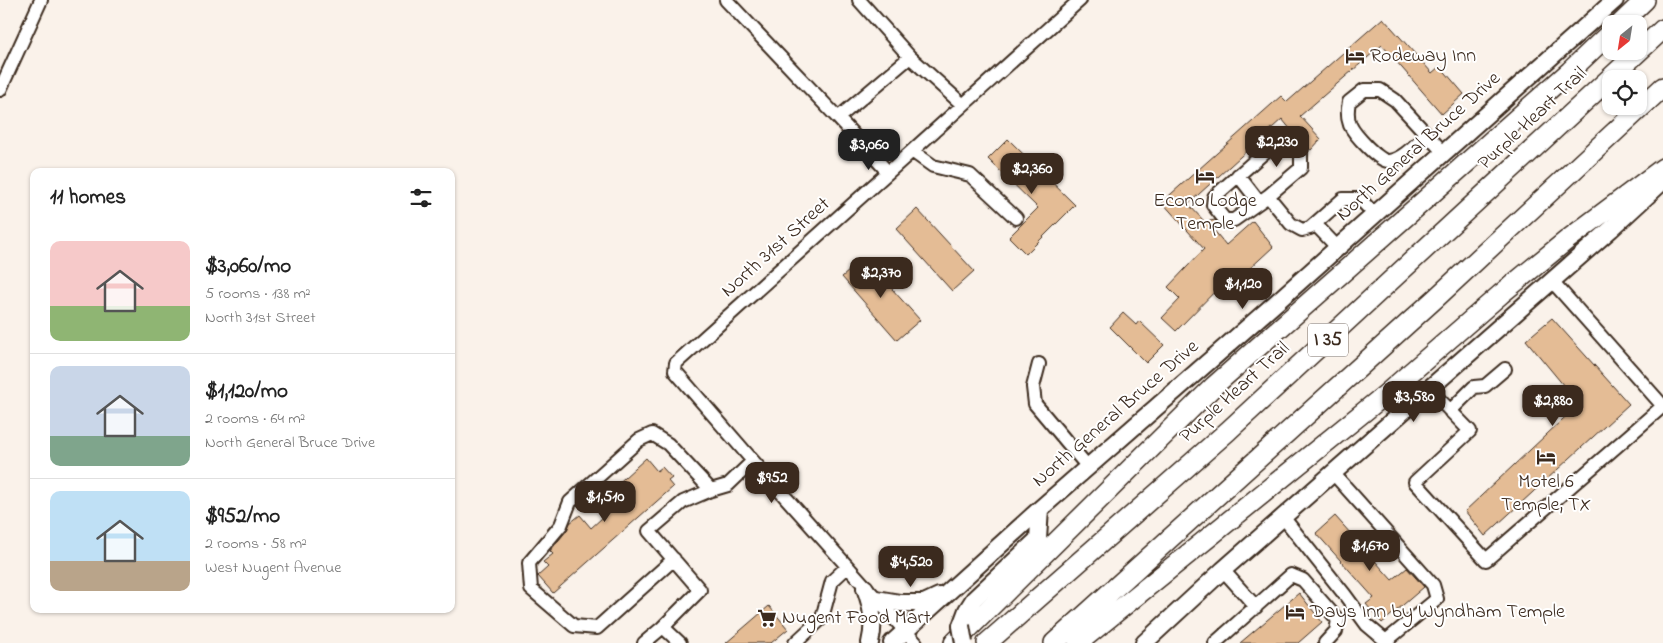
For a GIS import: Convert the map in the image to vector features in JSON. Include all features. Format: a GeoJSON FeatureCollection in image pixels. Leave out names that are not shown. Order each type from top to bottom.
{"type":"FeatureCollection","features":[{"type":"Feature","properties":{"kind":"highway"},"geometry":{"type":"LineString","coordinates":[[1629,15],[1644,0]]}},
{"type":"Feature","properties":{"kind":"highway","name":"Purple Heart Trail"},"geometry":{"type":"LineString","coordinates":[[987,643],[1228,431],[1663,29]]}},
{"type":"Feature","properties":{"kind":"highway"},"geometry":{"type":"LineString","coordinates":[[958,635],[1214,386],[1469,162],[1602,41]]}},
{"type":"Feature","properties":{"kind":"highway","name":"I 35"},"geometry":{"type":"LineString","coordinates":[[1054,643],[1436,298],[1663,88]]}},
{"type":"Feature","properties":{"kind":"highway"},"geometry":{"type":"LineString","coordinates":[[1078,643],[1386,394],[1494,300],[1560,246],[1663,168]]}},
{"type":"Feature","properties":{"kind":"main road","name":"North General Bruce Drive"},"geometry":{"type":"LineString","coordinates":[[892,643],[910,637],[948,592],[1338,248],[1615,0]]}},
{"type":"Feature","properties":{"kind":"main road"},"geometry":{"type":"LineString","coordinates":[[1144,643],[1332,472],[1611,229],[1663,180]]}},
{"type":"Feature","properties":{"kind":"main road"},"geometry":{"type":"LineString","coordinates":[[964,643],[958,635],[966,610],[974,599],[1038,539],[1040,509]]}},
{"type":"Feature","properties":{"kind":"main road"},"geometry":{"type":"LineString","coordinates":[[870,643],[874,630],[871,593],[900,603],[924,603],[948,592]]}},
{"type":"Feature","properties":{"kind":"street"},"geometry":{"type":"LineString","coordinates":[[0,90],[41,0]]}},
{"type":"Feature","properties":{"kind":"street"},"geometry":{"type":"LineString","coordinates":[[726,0],[888,172]]}},
{"type":"Feature","properties":{"kind":"street"},"geometry":{"type":"LineString","coordinates":[[859,0],[910,57],[963,105]]}},
{"type":"Feature","properties":{"kind":"street","name":"North 31st Street"},"geometry":{"type":"LineString","coordinates":[[753,461],[675,371],[676,363],[963,105],[1072,2]]}},
{"type":"Feature","properties":{"kind":"street"},"geometry":{"type":"LineString","coordinates":[[838,118],[910,57]]}},
{"type":"Feature","properties":{"kind":"street"},"geometry":{"type":"LineString","coordinates":[[1426,134],[1399,158],[1386,162],[1379,159],[1351,127],[1347,114],[1349,102],[1364,90],[1380,90],[1395,100],[1444,153]]}},
{"type":"Feature","properties":{"kind":"street"},"geometry":{"type":"LineString","coordinates":[[1287,140],[1301,154],[1301,168],[1264,199],[1234,220],[1225,220],[1213,205],[1214,197],[1238,175],[1276,142],[1287,140]]}},
{"type":"Feature","properties":{"kind":"street"},"geometry":{"type":"LineString","coordinates":[[912,151],[933,166],[970,175],[1016,218]]}},
{"type":"Feature","properties":{"kind":"street"},"geometry":{"type":"LineString","coordinates":[[1238,175],[1291,224],[1302,230],[1310,228],[1343,199],[1360,199],[1375,215]]}},
{"type":"Feature","properties":{"kind":"street"},"geometry":{"type":"LineString","coordinates":[[1315,224],[1338,248]]}},
{"type":"Feature","properties":{"kind":"street"},"geometry":{"type":"LineString","coordinates":[[1429,389],[1470,432],[1414,482],[1486,560],[1662,406],[1552,281]]}},
{"type":"Feature","properties":{"kind":"street"},"geometry":{"type":"LineString","coordinates":[[1039,364],[1033,388],[1035,404],[1088,467]]}},
{"type":"Feature","properties":{"kind":"street"},"geometry":{"type":"LineString","coordinates":[[1450,411],[1474,388],[1485,386],[1505,369]]}},
{"type":"Feature","properties":{"kind":"street"},"geometry":{"type":"LineString","coordinates":[[674,559],[597,628],[574,626],[531,589],[529,562],[561,525],[570,502],[639,440],[652,434],[668,444],[711,490]]}},
{"type":"Feature","properties":{"kind":"street"},"geometry":{"type":"LineString","coordinates":[[644,643],[700,590],[649,531],[683,502],[711,490],[728,486],[753,461],[910,637]]}},
{"type":"Feature","properties":{"kind":"street"},"geometry":{"type":"LineString","coordinates":[[1283,517],[1367,625],[1386,641],[1437,599],[1433,585],[1332,472]]}},
{"type":"Feature","properties":{"kind":"street"},"geometry":{"type":"LineString","coordinates":[[795,643],[822,618],[832,582],[847,567]]}},
{"type":"Feature","properties":{"kind":"street"},"geometry":{"type":"LineString","coordinates":[[1223,570],[1256,607]]}},
{"type":"Feature","properties":{"kind":"street"},"geometry":{"type":"LineString","coordinates":[[1215,643],[1291,575],[1303,580],[1338,620],[1336,631],[1326,643]]}},
{"type":"Feature","properties":{"kind":"street"},"geometry":{"type":"LineString","coordinates":[[663,627],[680,643]]}},
{"type":"Feature","properties":{"kind":"building"},"geometry":{"type":"Polygon","coordinates":[[[1383,18],[1432,73],[1440,66],[1464,94],[1442,114],[1382,45],[1300,116],[1321,139],[1311,150],[1295,137],[1282,119],[1188,204],[1205,222],[1215,220],[1218,225],[1213,229],[1226,245],[1253,221],[1273,247],[1234,283],[1229,277],[1176,331],[1162,318],[1180,299],[1168,287],[1204,249],[1162,202],[1281,96],[1287,102],[1383,18]]]}},
{"type":"Feature","properties":{"kind":"building"},"geometry":{"type":"Polygon","coordinates":[[[1008,139],[1075,205],[1026,254],[1009,237],[1038,208],[988,159],[1008,139]]]}},
{"type":"Feature","properties":{"kind":"building"},"geometry":{"type":"Polygon","coordinates":[[[917,209],[974,271],[952,291],[896,229],[917,209]]]}},
{"type":"Feature","properties":{"kind":"building"},"geometry":{"type":"Polygon","coordinates":[[[864,258],[920,320],[897,340],[842,277],[864,258]]]}},
{"type":"Feature","properties":{"kind":"building"},"geometry":{"type":"Polygon","coordinates":[[[1123,313],[1136,325],[1139,321],[1164,345],[1146,363],[1110,327],[1123,313]]]}},
{"type":"Feature","properties":{"kind":"building","name":"Motel 6 Temple, TX"},"geometry":{"type":"Polygon","coordinates":[[[1552,318],[1629,404],[1485,536],[1465,511],[1579,404],[1526,340],[1552,318]]]}},
{"type":"Feature","properties":{"kind":"building"},"geometry":{"type":"Polygon","coordinates":[[[646,458],[657,471],[662,467],[672,478],[668,481],[673,487],[553,593],[538,576],[548,567],[543,562],[553,554],[550,551],[567,530],[570,523],[580,515],[591,528],[613,508],[603,497],[646,458]]]}},
{"type":"Feature","properties":{"kind":"building"},"geometry":{"type":"Polygon","coordinates":[[[1335,516],[1392,580],[1407,568],[1424,587],[1382,623],[1366,604],[1374,598],[1316,533],[1335,516]]]}},
{"type":"Feature","properties":{"kind":"building","name":"Days Inn by Wyndham Temple"},"geometry":{"type":"Polygon","coordinates":[[[1299,593],[1322,622],[1298,643],[1240,643],[1299,593]]]}},
{"type":"Feature","properties":{"kind":"building","name":"Nugent Food Mart"},"geometry":{"type":"Polygon","coordinates":[[[769,606],[788,629],[771,643],[726,643],[769,606]]]}},
{"type":"Feature","properties":{"kind":"place","name":"Rodeway Inn"},"geometry":{"type":"Point","coordinates":[1355,56]}},
{"type":"Feature","properties":{"kind":"place","name":"Econo Lodge Temple"},"geometry":{"type":"Point","coordinates":[1205,176]}},
{"type":"Feature","properties":{"kind":"place","name":"Motel 6 Temple, TX"},"geometry":{"type":"Point","coordinates":[1546,457]}},
{"type":"Feature","properties":{"kind":"place","name":"Days Inn by Wyndham Temple"},"geometry":{"type":"Point","coordinates":[1295,612]}},
{"type":"Feature","properties":{"kind":"place","name":"Nugent Food Mart"},"geometry":{"type":"Point","coordinates":[767,618]}}]}
